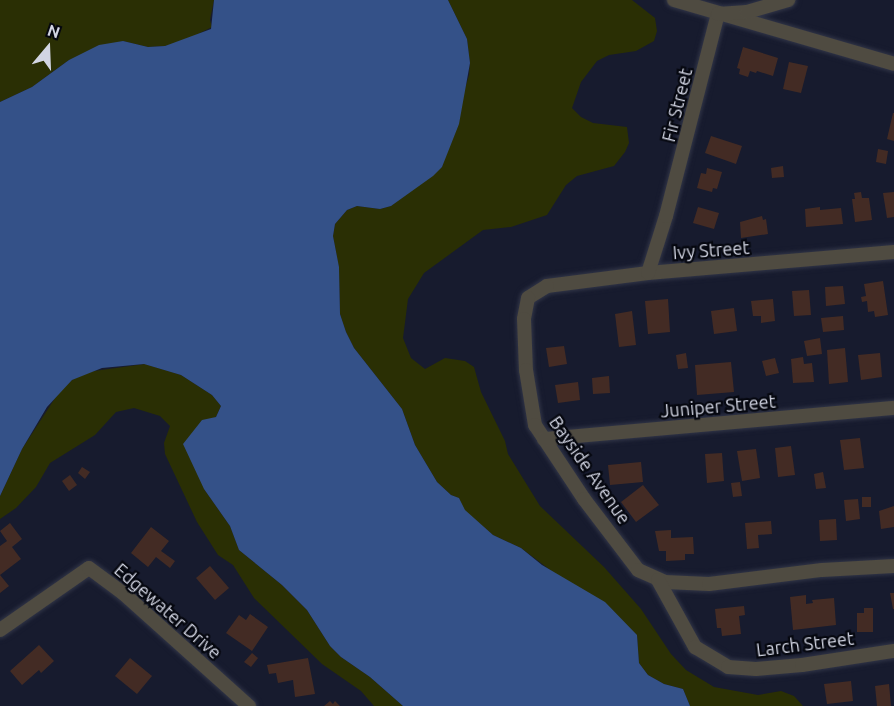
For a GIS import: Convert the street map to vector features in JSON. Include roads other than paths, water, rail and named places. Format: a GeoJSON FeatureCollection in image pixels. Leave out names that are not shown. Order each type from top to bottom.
{"type":"FeatureCollection","features":[{"type":"Feature","properties":{"kind":"street"},"geometry":{"type":"LineString","coordinates":[[674,0],[894,64]]}},
{"type":"Feature","properties":{"kind":"street"},"geometry":{"type":"LineString","coordinates":[[718,14],[747,12],[788,0]]}},
{"type":"Feature","properties":{"kind":"street","name":"Fir Street"},"geometry":{"type":"LineString","coordinates":[[648,273],[678,174],[718,14]]}},
{"type":"Feature","properties":{"kind":"street","name":"Ivy Street"},"geometry":{"type":"LineString","coordinates":[[533,293],[547,286],[648,273],[894,252]]}},
{"type":"Feature","properties":{"kind":"street","name":"Bayside Avenue"},"geometry":{"type":"LineString","coordinates":[[533,293],[524,312],[524,348],[535,425],[638,570],[658,580]]}},
{"type":"Feature","properties":{"kind":"street","name":"Juniper Street"},"geometry":{"type":"LineString","coordinates":[[544,439],[894,408]]}},
{"type":"Feature","properties":{"kind":"street"},"geometry":{"type":"LineString","coordinates":[[658,580],[685,584],[709,584],[822,570],[894,566]]}},
{"type":"Feature","properties":{"kind":"street","name":"Edgewater Drive"},"geometry":{"type":"LineString","coordinates":[[0,630],[89,568],[124,594],[249,706]]}},
{"type":"Feature","properties":{"kind":"street","name":"Larch Street"},"geometry":{"type":"LineString","coordinates":[[658,580],[695,647],[728,667],[756,669],[802,665],[894,651]]}},
{"type":"Feature","properties":{"kind":"water"},"geometry":{"type":"Polygon","coordinates":[[[214,0],[448,0],[467,39],[470,63],[459,124],[442,167],[433,176],[391,206],[380,209],[357,206],[347,210],[335,224],[333,236],[339,267],[340,314],[346,332],[354,348],[402,409],[415,445],[437,482],[451,495],[459,498],[465,510],[493,535],[521,548],[542,565],[605,602],[637,635],[639,663],[648,675],[664,684],[683,689],[690,706],[403,706],[370,677],[341,657],[330,646],[307,610],[282,585],[239,550],[230,526],[204,489],[183,444],[202,420],[216,417],[221,406],[212,395],[181,375],[144,364],[102,368],[72,380],[47,407],[22,449],[0,496],[0,102],[32,87],[69,60],[99,45],[123,41],[148,47],[165,46],[211,29],[214,0]]]}}]}
